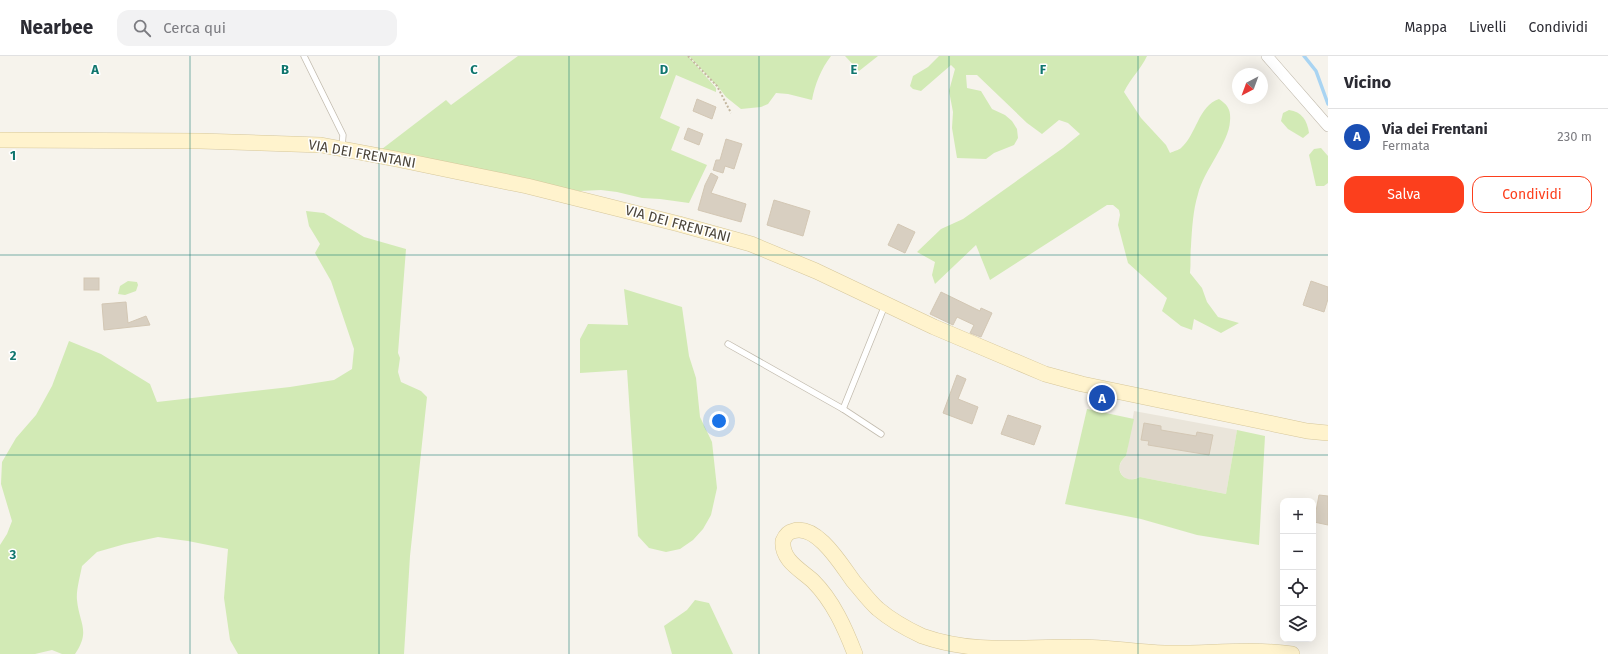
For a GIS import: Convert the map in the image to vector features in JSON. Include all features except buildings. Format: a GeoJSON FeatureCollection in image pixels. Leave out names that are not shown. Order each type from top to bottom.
{"type":"FeatureCollection","features":[{"type":"Feature","properties":{"kind":"main road","name":"VIA DEI FRENTANI"},"geometry":{"type":"LineString","coordinates":[[0,140],[297,143],[342,148],[542,190],[732,238],[784,257],[934,327],[1045,374],[1082,384],[1307,431],[1328,433]]}},
{"type":"Feature","properties":{"kind":"main road"},"geometry":{"type":"LineString","coordinates":[[855,654],[843,626],[828,600],[813,582],[786,556],[782,545],[783,541],[790,532],[802,529],[817,536],[867,597],[886,616],[922,635],[946,645],[984,651],[1103,647],[1164,653],[1292,654]]}},
{"type":"Feature","properties":{"kind":"street"},"geometry":{"type":"LineString","coordinates":[[1267,56],[1328,126]]}},
{"type":"Feature","properties":{"kind":"lane"},"geometry":{"type":"LineString","coordinates":[[304,56],[343,135],[342,148]]}},
{"type":"Feature","properties":{"kind":"lane"},"geometry":{"type":"LineString","coordinates":[[843,410],[886,305]]}},
{"type":"Feature","properties":{"kind":"lane"},"geometry":{"type":"LineString","coordinates":[[728,344],[843,410],[881,434]]}},
{"type":"Feature","properties":{"kind":"path"},"geometry":{"type":"LineString","coordinates":[[688,56],[717,86],[731,113]]}},
{"type":"Feature","properties":{"kind":"shaded area"},"geometry":{"type":"Polygon","coordinates":[[[1134,411],[1237,430],[1226,494],[1140,477],[1131,480],[1126,479],[1121,474],[1119,467],[1122,460],[1126,456],[1134,411]]]}},
{"type":"Feature","properties":{"kind":"green space"},"geometry":{"type":"Polygon","coordinates":[[[518,56],[688,56],[716,88],[716,92],[676,75],[660,118],[680,127],[671,150],[707,165],[689,203],[642,198],[601,190],[579,191],[382,149],[446,100],[451,105],[518,56]]]}},
{"type":"Feature","properties":{"kind":"green space"},"geometry":{"type":"Polygon","coordinates":[[[689,56],[831,56],[819,77],[812,100],[788,94],[776,93],[768,104],[761,107],[741,109],[726,97],[689,56]]]}},
{"type":"Feature","properties":{"kind":"green space"},"geometry":{"type":"Polygon","coordinates":[[[845,56],[878,56],[859,71],[845,56]]]}},
{"type":"Feature","properties":{"kind":"green space"},"geometry":{"type":"Polygon","coordinates":[[[939,56],[1147,56],[1124,92],[1141,118],[1166,145],[1170,153],[1180,149],[1186,142],[1206,108],[1219,99],[1225,103],[1230,114],[1229,129],[1205,176],[1196,200],[1192,226],[1190,273],[1202,288],[1207,302],[1218,317],[1239,323],[1221,333],[1194,319],[1192,330],[1181,326],[1162,311],[1167,298],[1128,263],[1118,225],[1120,215],[1119,210],[1113,205],[1107,205],[990,280],[976,245],[935,284],[932,275],[935,262],[917,252],[941,229],[963,219],[1063,148],[1080,134],[1068,123],[1059,120],[1042,134],[1027,123],[977,75],[966,75],[967,88],[981,91],[992,109],[1005,115],[1012,121],[1017,129],[1018,138],[1014,145],[994,153],[986,159],[957,158],[952,128],[953,112],[949,91],[955,69],[951,65],[921,91],[913,89],[910,86],[913,76],[928,67],[939,56]]]}},
{"type":"Feature","properties":{"kind":"green space"},"geometry":{"type":"Polygon","coordinates":[[[1289,110],[1301,115],[1307,124],[1309,133],[1303,138],[1288,129],[1281,121],[1283,113],[1289,110]]]}},
{"type":"Feature","properties":{"kind":"green space"},"geometry":{"type":"Polygon","coordinates":[[[1321,148],[1328,156],[1328,183],[1324,186],[1316,186],[1309,155],[1314,149],[1321,148]]]}},
{"type":"Feature","properties":{"kind":"green space"},"geometry":{"type":"Polygon","coordinates":[[[306,211],[324,213],[364,237],[406,249],[398,353],[400,358],[398,372],[401,382],[421,391],[427,397],[410,556],[404,654],[238,654],[230,640],[224,598],[228,549],[158,537],[97,552],[82,566],[77,596],[83,633],[80,646],[75,654],[62,654],[52,650],[35,654],[0,654],[0,545],[7,534],[12,521],[1,484],[2,462],[16,438],[36,415],[52,386],[69,341],[101,354],[150,384],[157,402],[290,387],[334,380],[352,369],[354,349],[331,281],[315,253],[320,244],[309,226],[306,211]]]}},
{"type":"Feature","properties":{"kind":"green space"},"geometry":{"type":"Polygon","coordinates":[[[128,281],[137,282],[138,285],[136,291],[125,295],[118,294],[120,286],[128,281]]]}},
{"type":"Feature","properties":{"kind":"green space"},"geometry":{"type":"Polygon","coordinates":[[[624,289],[682,307],[689,356],[696,378],[700,417],[712,442],[717,488],[711,515],[703,529],[693,540],[680,549],[666,552],[649,548],[638,536],[627,370],[580,373],[580,339],[588,324],[628,325],[624,289]]]}},
{"type":"Feature","properties":{"kind":"green space"},"geometry":{"type":"Polygon","coordinates":[[[1087,409],[1134,419],[1126,456],[1120,466],[1121,474],[1125,477],[1134,479],[1140,477],[1226,494],[1237,430],[1265,436],[1259,545],[1197,535],[1141,519],[1065,504],[1087,409]]]}},
{"type":"Feature","properties":{"kind":"green space"},"geometry":{"type":"Polygon","coordinates":[[[695,600],[709,603],[733,654],[672,654],[664,626],[687,610],[695,600]]]}},
{"type":"Feature","properties":{"kind":"waterway"},"geometry":{"type":"LineString","coordinates":[[1304,56],[1316,71],[1328,104]]}},
{"type":"Feature","properties":{"kind":"place","name":"Via dei Frentani"},"geometry":{"type":"Point","coordinates":[1102,398]}}]}
